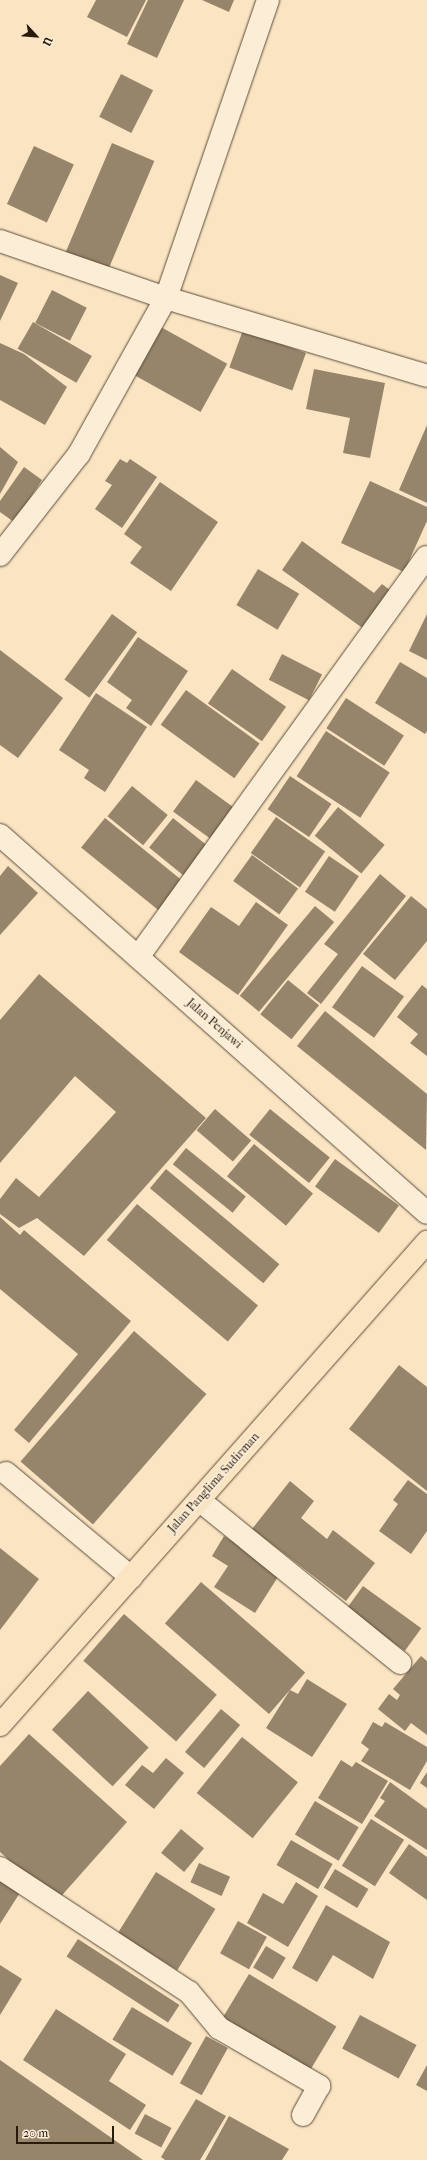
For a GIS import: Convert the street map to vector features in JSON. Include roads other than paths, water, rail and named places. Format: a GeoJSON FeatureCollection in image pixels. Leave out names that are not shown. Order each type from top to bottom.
{"type":"FeatureCollection","features":[{"type":"Feature","properties":{"kind":"main road","name":"Jalan Panglima Sudirman"},"geometry":{"type":"LineString","coordinates":[[0,1725],[427,1242]]}},
{"type":"Feature","properties":{"kind":"street"},"geometry":{"type":"LineString","coordinates":[[0,555],[79,454],[166,298],[268,0]]}},
{"type":"Feature","properties":{"kind":"street"},"geometry":{"type":"LineString","coordinates":[[0,241],[166,298],[427,376]]}},
{"type":"Feature","properties":{"kind":"street"},"geometry":{"type":"LineString","coordinates":[[138,957],[427,557]]}},
{"type":"Feature","properties":{"kind":"street","name":"Jalan Penjawi"},"geometry":{"type":"LineString","coordinates":[[0,835],[427,1213]]}},
{"type":"Feature","properties":{"kind":"street"},"geometry":{"type":"LineString","coordinates":[[6,1473],[131,1577]]}},
{"type":"Feature","properties":{"kind":"street"},"geometry":{"type":"LineString","coordinates":[[199,1500],[400,1663]]}},
{"type":"Feature","properties":{"kind":"street"},"geometry":{"type":"LineString","coordinates":[[0,1868],[189,1992],[219,2028],[319,2086],[303,2115]]}}]}
